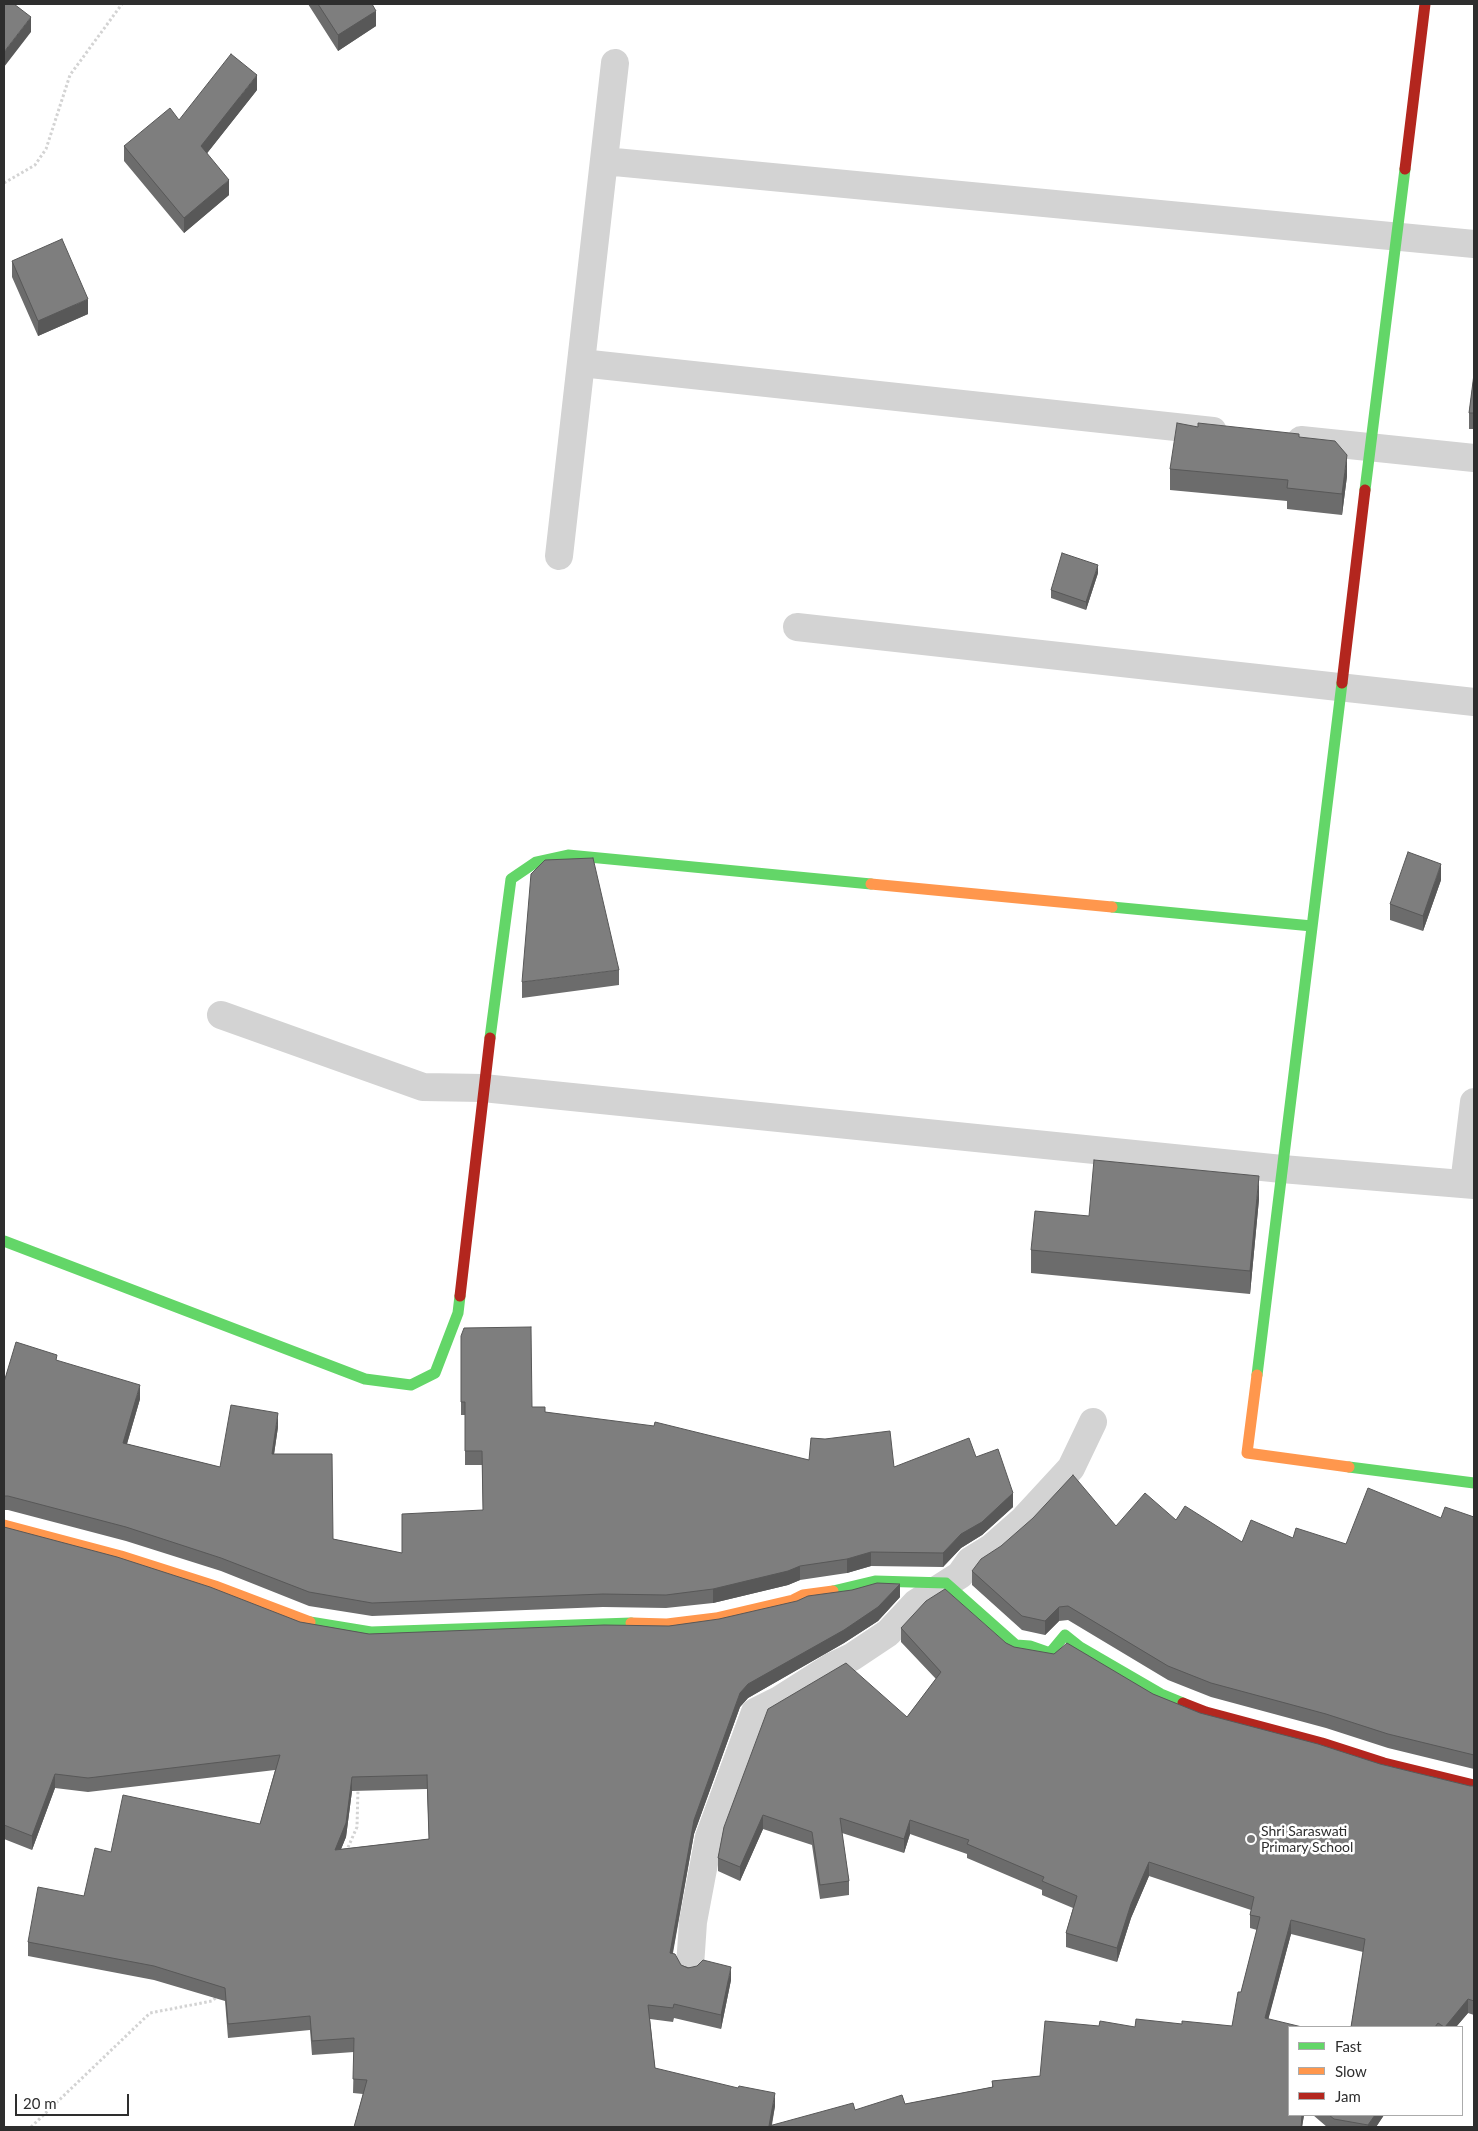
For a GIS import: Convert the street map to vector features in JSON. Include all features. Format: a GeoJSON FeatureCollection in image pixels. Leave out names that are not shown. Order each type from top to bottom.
{"type":"FeatureCollection","features":[{"type":"Feature","properties":{"kind":"street"},"geometry":{"type":"LineString","coordinates":[[1425,4],[1248,1453],[1474,1483]]}},
{"type":"Feature","properties":{"kind":"street"},"geometry":{"type":"LineString","coordinates":[[559,556],[615,64]]}},
{"type":"Feature","properties":{"kind":"street"},"geometry":{"type":"LineString","coordinates":[[604,161],[1474,244]]}},
{"type":"Feature","properties":{"kind":"street"},"geometry":{"type":"LineString","coordinates":[[581,363],[1242,434]]}},
{"type":"Feature","properties":{"kind":"street"},"geometry":{"type":"LineString","coordinates":[[1271,437],[1474,458]]}},
{"type":"Feature","properties":{"kind":"street"},"geometry":{"type":"LineString","coordinates":[[797,627],[1474,702]]}},
{"type":"Feature","properties":{"kind":"street"},"geometry":{"type":"LineString","coordinates":[[4,1241],[365,1379],[411,1385],[435,1373],[458,1313],[483,1088],[511,879],[536,862],[568,855],[1312,926]]}},
{"type":"Feature","properties":{"kind":"street"},"geometry":{"type":"LineString","coordinates":[[221,1015],[423,1087],[483,1088],[1469,1185],[1474,1102]]}},
{"type":"Feature","properties":{"kind":"street"},"geometry":{"type":"LineString","coordinates":[[690,1966],[693,1922],[708,1837],[755,1712],[779,1700],[831,1667],[852,1657],[888,1633],[916,1604],[960,1575],[970,1561],[991,1548],[1023,1520],[1071,1468],[1093,1422]]}},
{"type":"Feature","properties":{"kind":"street"},"geometry":{"type":"LineString","coordinates":[[4,1525],[130,1559],[215,1586],[305,1621],[371,1632],[488,1629],[604,1623],[667,1624],[716,1618],[793,1600],[803,1595],[875,1582],[946,1583],[1016,1646],[1030,1646],[1050,1653],[1065,1635],[1080,1647],[1161,1694],[1206,1712],[1384,1763],[1474,1785]]}},
{"type":"Feature","properties":{"kind":"path"},"geometry":{"type":"LineString","coordinates":[[4,183],[36,165],[46,149],[70,74],[122,4]]}},
{"type":"Feature","properties":{"kind":"path"},"geometry":{"type":"LineString","coordinates":[[343,1855],[356,1827],[358,1780]]}},
{"type":"Feature","properties":{"kind":"path"},"geometry":{"type":"LineString","coordinates":[[31,2127],[150,2013],[212,2001],[224,1990]]}},
{"type":"Feature","properties":{"kind":"building"},"geometry":{"type":"Polygon","coordinates":[[[4,4],[14,4],[31,17],[4,52],[4,4]]]}},
{"type":"Feature","properties":{"kind":"building"},"geometry":{"type":"Polygon","coordinates":[[[318,4],[372,4],[376,11],[338,35],[318,4]]]}},
{"type":"Feature","properties":{"kind":"building"},"geometry":{"type":"Polygon","coordinates":[[[231,54],[257,75],[201,146],[229,180],[184,218],[124,146],[170,108],[179,120],[231,54]]]}},
{"type":"Feature","properties":{"kind":"building"},"geometry":{"type":"Polygon","coordinates":[[[62,239],[88,299],[38,321],[12,261],[62,239]]]}},
{"type":"Feature","properties":{"kind":"building"},"geometry":{"type":"Polygon","coordinates":[[[1474,374],[1474,413],[1469,413],[1474,374]]]}},
{"type":"Feature","properties":{"kind":"building"},"geometry":{"type":"Polygon","coordinates":[[[1177,423],[1198,427],[1198,423],[1299,434],[1299,437],[1335,441],[1347,455],[1342,494],[1287,488],[1288,480],[1170,469],[1177,423]]]}},
{"type":"Feature","properties":{"kind":"building"},"geometry":{"type":"Polygon","coordinates":[[[1062,553],[1098,565],[1086,602],[1051,590],[1062,553]]]}},
{"type":"Feature","properties":{"kind":"building"},"geometry":{"type":"Polygon","coordinates":[[[1408,852],[1441,864],[1423,916],[1390,904],[1408,852]]]}},
{"type":"Feature","properties":{"kind":"building"},"geometry":{"type":"Polygon","coordinates":[[[593,858],[619,970],[522,982],[531,874],[545,860],[593,858]]]}},
{"type":"Feature","properties":{"kind":"building"},"geometry":{"type":"Polygon","coordinates":[[[1094,1160],[1259,1176],[1250,1271],[1031,1250],[1035,1211],[1089,1216],[1094,1160]]]}},
{"type":"Feature","properties":{"kind":"building"},"geometry":{"type":"Polygon","coordinates":[[[531,1327],[532,1407],[545,1407],[545,1412],[654,1426],[655,1422],[809,1460],[811,1438],[825,1439],[890,1431],[894,1467],[969,1438],[976,1457],[998,1449],[1013,1493],[982,1522],[961,1534],[943,1553],[871,1552],[847,1559],[800,1566],[788,1571],[713,1589],[666,1595],[603,1594],[372,1603],[309,1592],[221,1558],[126,1527],[4,1496],[4,1382],[16,1342],[57,1355],[56,1360],[140,1385],[123,1443],[220,1467],[231,1405],[278,1413],[272,1454],[332,1454],[333,1539],[402,1553],[402,1514],[483,1510],[482,1451],[465,1451],[465,1402],[461,1402],[461,1336],[464,1328],[531,1327]]]}},
{"type":"Feature","properties":{"kind":"building"},"geometry":{"type":"Polygon","coordinates":[[[1073,1475],[1116,1526],[1145,1493],[1176,1520],[1185,1506],[1242,1542],[1251,1520],[1293,1538],[1296,1528],[1346,1544],[1368,1488],[1441,1518],[1445,1507],[1474,1517],[1474,1755],[1388,1734],[1326,1714],[1211,1683],[1168,1666],[1068,1606],[1059,1607],[1045,1621],[1022,1616],[972,1571],[981,1559],[1001,1546],[1033,1518],[1073,1475]]]}},
{"type":"Feature","properties":{"kind":"building"},"geometry":{"type":"Polygon","coordinates":[[[4,1527],[117,1557],[210,1587],[300,1622],[369,1634],[604,1625],[669,1626],[719,1619],[797,1601],[808,1596],[852,1590],[877,1583],[900,1584],[878,1607],[844,1630],[748,1684],[740,1693],[694,1820],[670,1953],[675,1954],[681,1965],[688,1968],[697,1966],[703,1960],[731,1967],[721,2015],[674,2004],[673,2008],[648,2005],[655,2068],[738,2088],[739,2086],[775,2093],[769,2126],[853,2103],[855,2110],[902,2095],[905,2104],[993,2087],[992,2081],[1040,2076],[1045,2021],[1099,2026],[1100,2021],[1135,2027],[1136,2019],[1182,2024],[1182,2021],[1232,2026],[1238,1992],[1241,1992],[1260,1917],[1250,1915],[1254,1897],[1149,1862],[1131,1904],[1117,1948],[1066,1933],[1077,1896],[1042,1881],[1044,1877],[967,1844],[969,1840],[910,1820],[904,1839],[840,1818],[849,1881],[820,1885],[812,1832],[763,1815],[740,1867],[718,1858],[724,1827],[768,1709],[846,1663],[907,1717],[941,1672],[901,1628],[926,1601],[945,1589],[1006,1643],[1014,1647],[1054,1654],[1067,1643],[1153,1694],[1200,1713],[1318,1744],[1380,1764],[1474,1786],[1474,2001],[1468,1999],[1446,2026],[1438,2023],[1436,2026],[1351,2026],[1365,1939],[1291,1920],[1265,2018],[1298,2026],[1288,2026],[1288,2116],[1302,2116],[1301,2127],[354,2127],[367,2080],[353,2079],[354,2038],[312,2041],[310,2016],[228,2024],[225,1988],[154,1966],[28,1942],[38,1887],[84,1896],[95,1848],[111,1852],[123,1795],[260,1824],[280,1755],[88,1778],[55,1774],[32,1836],[4,1825],[4,1527]],[[427,1775],[352,1777],[346,1823],[335,1850],[429,1839],[427,1775]]]}},
{"type":"Feature","properties":{"kind":"building"},"geometry":{"type":"Polygon","coordinates":[[[1330,2116],[1374,2116],[1368,2125],[1334,2119],[1330,2116]]]}},
{"type":"Feature","properties":{"kind":"traffic: fast"},"geometry":{"type":"LineString","coordinates":[[1365,490],[1405,169]]}},
{"type":"Feature","properties":{"kind":"traffic: fast"},"geometry":{"type":"LineString","coordinates":[[1257,1375],[1342,683]]}},
{"type":"Feature","properties":{"kind":"traffic: fast"},"geometry":{"type":"LineString","coordinates":[[490,1038],[511,879],[536,862],[568,855],[871,884]]}},
{"type":"Feature","properties":{"kind":"traffic: fast"},"geometry":{"type":"LineString","coordinates":[[1112,907],[1312,926]]}},
{"type":"Feature","properties":{"kind":"traffic: fast"},"geometry":{"type":"LineString","coordinates":[[4,1241],[365,1379],[411,1385],[435,1373],[458,1313],[460,1296]]}},
{"type":"Feature","properties":{"kind":"traffic: fast"},"geometry":{"type":"LineString","coordinates":[[1349,1467],[1474,1483]]}},
{"type":"Feature","properties":{"kind":"traffic: fast"},"geometry":{"type":"LineString","coordinates":[[833,1591],[875,1581],[946,1583],[1016,1645],[1030,1646],[1050,1653],[1065,1635],[1080,1647],[1161,1694],[1183,1703]]}},
{"type":"Feature","properties":{"kind":"traffic: fast"},"geometry":{"type":"LineString","coordinates":[[310,1622],[371,1632],[631,1623]]}},
{"type":"Feature","properties":{"kind":"traffic: slow"},"geometry":{"type":"LineString","coordinates":[[871,884],[1112,907]]}},
{"type":"Feature","properties":{"kind":"traffic: slow"},"geometry":{"type":"LineString","coordinates":[[1257,1375],[1247,1453],[1349,1467]]}},
{"type":"Feature","properties":{"kind":"traffic: slow"},"geometry":{"type":"LineString","coordinates":[[4,1525],[121,1556],[215,1586],[310,1622]]}},
{"type":"Feature","properties":{"kind":"traffic: slow"},"geometry":{"type":"LineString","coordinates":[[631,1623],[667,1624],[716,1618],[793,1600],[803,1595],[833,1591]]}},
{"type":"Feature","properties":{"kind":"traffic: jam"},"geometry":{"type":"LineString","coordinates":[[1405,169],[1425,4]]}},
{"type":"Feature","properties":{"kind":"traffic: jam"},"geometry":{"type":"LineString","coordinates":[[1342,683],[1365,490]]}},
{"type":"Feature","properties":{"kind":"traffic: jam"},"geometry":{"type":"LineString","coordinates":[[460,1296],[490,1038]]}},
{"type":"Feature","properties":{"kind":"traffic: jam"},"geometry":{"type":"LineString","coordinates":[[1183,1703],[1206,1712],[1322,1743],[1384,1763],[1474,1785]]}},
{"type":"Feature","properties":{"kind":"place","name":"Shri Saraswati Primary School"},"geometry":{"type":"Point","coordinates":[1251,1839]}}]}
